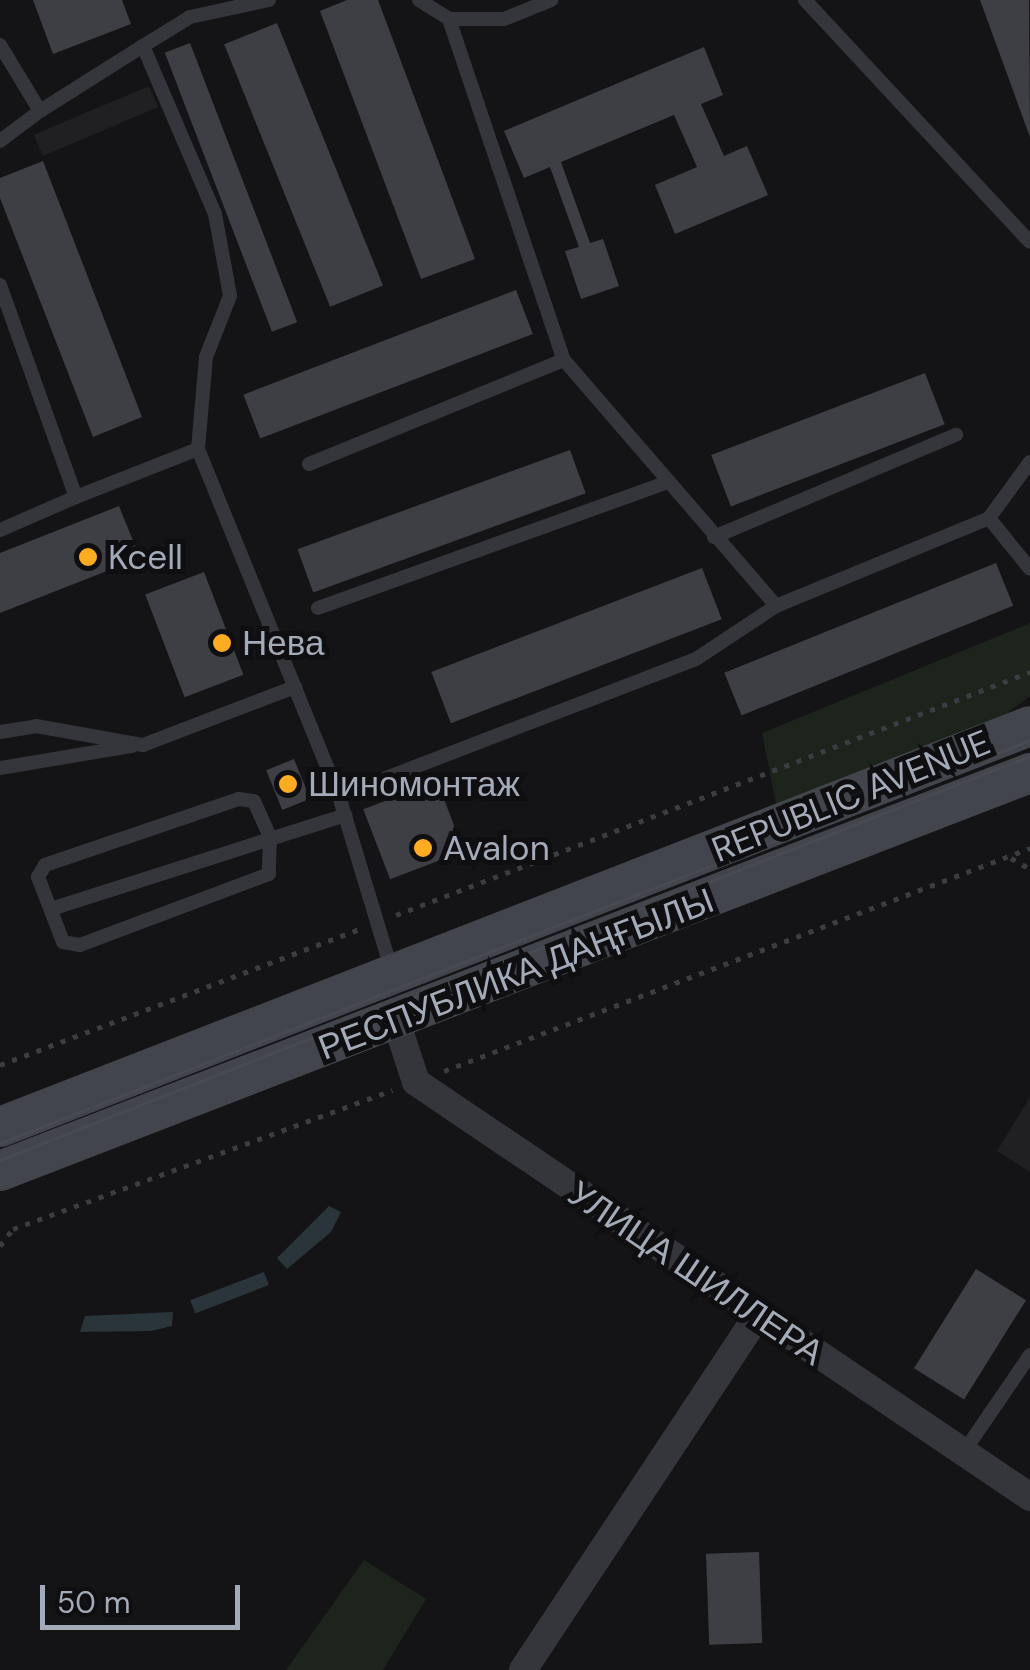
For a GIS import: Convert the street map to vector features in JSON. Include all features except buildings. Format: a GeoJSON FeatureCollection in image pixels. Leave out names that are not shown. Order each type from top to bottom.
{"type":"FeatureCollection","features":[{"type":"Feature","properties":{"kind":"main road","name":"REPUBLIC AVENUE"},"geometry":{"type":"LineString","coordinates":[[394,978],[1030,726]]}},
{"type":"Feature","properties":{"kind":"main road","name":"РЕСПУБЛИКА ДАҢҒЫЛЫ"},"geometry":{"type":"LineString","coordinates":[[0,1171],[396,1021],[1030,772]]}},
{"type":"Feature","properties":{"kind":"main road","name":"РЕСПУБЛИКА ДАҢҒЫЛЫ"},"geometry":{"type":"LineString","coordinates":[[0,1128],[394,978]]}},
{"type":"Feature","properties":{"kind":"street"},"geometry":{"type":"LineString","coordinates":[[396,1021],[416,1082]]}},
{"type":"Feature","properties":{"kind":"street","name":"УЛИЦА ШИЛЛЕРА"},"geometry":{"type":"LineString","coordinates":[[416,1082],[1030,1498]]}},
{"type":"Feature","properties":{"kind":"street"},"geometry":{"type":"LineString","coordinates":[[522,1670],[758,1315]]}},
{"type":"Feature","properties":{"kind":"lane"},"geometry":{"type":"LineString","coordinates":[[187,0],[190,17]]}},
{"type":"Feature","properties":{"kind":"lane"},"geometry":{"type":"LineString","coordinates":[[0,141],[40,111],[190,17],[269,0]]}},
{"type":"Feature","properties":{"kind":"lane"},"geometry":{"type":"LineString","coordinates":[[420,0],[449,19],[504,19],[551,0]]}},
{"type":"Feature","properties":{"kind":"lane"},"geometry":{"type":"LineString","coordinates":[[805,0],[1030,242]]}},
{"type":"Feature","properties":{"kind":"lane"},"geometry":{"type":"LineString","coordinates":[[449,19],[564,360],[665,483],[776,606]]}},
{"type":"Feature","properties":{"kind":"lane"},"geometry":{"type":"LineString","coordinates":[[0,45],[40,111]]}},
{"type":"Feature","properties":{"kind":"lane"},"geometry":{"type":"LineString","coordinates":[[143,46],[216,214],[230,296],[206,358],[198,449],[339,796],[394,978]]}},
{"type":"Feature","properties":{"kind":"lane"},"geometry":{"type":"LineString","coordinates":[[0,286],[76,496]]}},
{"type":"Feature","properties":{"kind":"lane"},"geometry":{"type":"LineString","coordinates":[[309,464],[564,360]]}},
{"type":"Feature","properties":{"kind":"lane"},"geometry":{"type":"LineString","coordinates":[[714,537],[956,435]]}},
{"type":"Feature","properties":{"kind":"lane"},"geometry":{"type":"LineString","coordinates":[[0,530],[198,449]]}},
{"type":"Feature","properties":{"kind":"lane"},"geometry":{"type":"LineString","coordinates":[[339,796],[696,659],[776,606],[989,518],[1030,462]]}},
{"type":"Feature","properties":{"kind":"lane"},"geometry":{"type":"LineString","coordinates":[[318,608],[665,483]]}},
{"type":"Feature","properties":{"kind":"lane"},"geometry":{"type":"LineString","coordinates":[[989,518],[1030,568]]}},
{"type":"Feature","properties":{"kind":"lane"},"geometry":{"type":"LineString","coordinates":[[0,768],[142,745],[295,687]]}},
{"type":"Feature","properties":{"kind":"lane"},"geometry":{"type":"LineString","coordinates":[[0,732],[36,726],[142,745]]}},
{"type":"Feature","properties":{"kind":"lane"},"geometry":{"type":"LineString","coordinates":[[239,798],[254,801],[270,837],[269,874],[80,945],[63,942],[38,877],[45,865],[239,798]]}},
{"type":"Feature","properties":{"kind":"lane"},"geometry":{"type":"LineString","coordinates":[[51,909],[345,815]]}},
{"type":"Feature","properties":{"kind":"lane"},"geometry":{"type":"LineString","coordinates":[[964,1453],[1030,1355]]}},
{"type":"Feature","properties":{"kind":"path"},"geometry":{"type":"LineString","coordinates":[[0,1065],[1030,672]]}},
{"type":"Feature","properties":{"kind":"path"},"geometry":{"type":"LineString","coordinates":[[0,1246],[13,1230],[416,1082],[1030,848]]}},
{"type":"Feature","properties":{"kind":"path"},"geometry":{"type":"LineString","coordinates":[[1010,857],[1030,869]]}},
{"type":"Feature","properties":{"kind":"shaded area"},"geometry":{"type":"Polygon","coordinates":[[[149,86],[158,107],[43,156],[34,135],[149,86]]]}},
{"type":"Feature","properties":{"kind":"shaded area"},"geometry":{"type":"Polygon","coordinates":[[[1030,623],[1030,696],[998,720],[776,804],[762,733],[1030,623]]]}},
{"type":"Feature","properties":{"kind":"shaded area"},"geometry":{"type":"Polygon","coordinates":[[[1030,1097],[1030,1172],[997,1151],[1030,1097]]]}},
{"type":"Feature","properties":{"kind":"shaded area"},"geometry":{"type":"Polygon","coordinates":[[[329,1206],[341,1212],[331,1232],[287,1269],[277,1258],[329,1206]]]}},
{"type":"Feature","properties":{"kind":"shaded area"},"geometry":{"type":"Polygon","coordinates":[[[264,1272],[269,1285],[195,1313],[190,1300],[264,1272]]]}},
{"type":"Feature","properties":{"kind":"shaded area"},"geometry":{"type":"Polygon","coordinates":[[[173,1312],[172,1326],[151,1331],[80,1332],[85,1316],[173,1312]]]}},
{"type":"Feature","properties":{"kind":"shaded area"},"geometry":{"type":"Polygon","coordinates":[[[364,1560],[426,1599],[383,1670],[286,1670],[364,1560]]]}},
{"type":"Feature","properties":{"kind":"tram line"},"geometry":{"type":"LineString","coordinates":[[993,755],[1030,740]]}},
{"type":"Feature","properties":{"kind":"tram line"},"geometry":{"type":"LineString","coordinates":[[0,1160],[1030,756]]}},
{"type":"Feature","properties":{"kind":"tram line"},"geometry":{"type":"LineString","coordinates":[[0,1143],[900,792]]}},
{"type":"Feature","properties":{"kind":"place","name":"Kcell"},"geometry":{"type":"Point","coordinates":[88,557]}},
{"type":"Feature","properties":{"kind":"place","name":"Нева"},"geometry":{"type":"Point","coordinates":[222,643]}},
{"type":"Feature","properties":{"kind":"place","name":"Шиномонтаж"},"geometry":{"type":"Point","coordinates":[288,784]}},
{"type":"Feature","properties":{"kind":"place","name":"Avalon"},"geometry":{"type":"Point","coordinates":[423,848]}}]}
